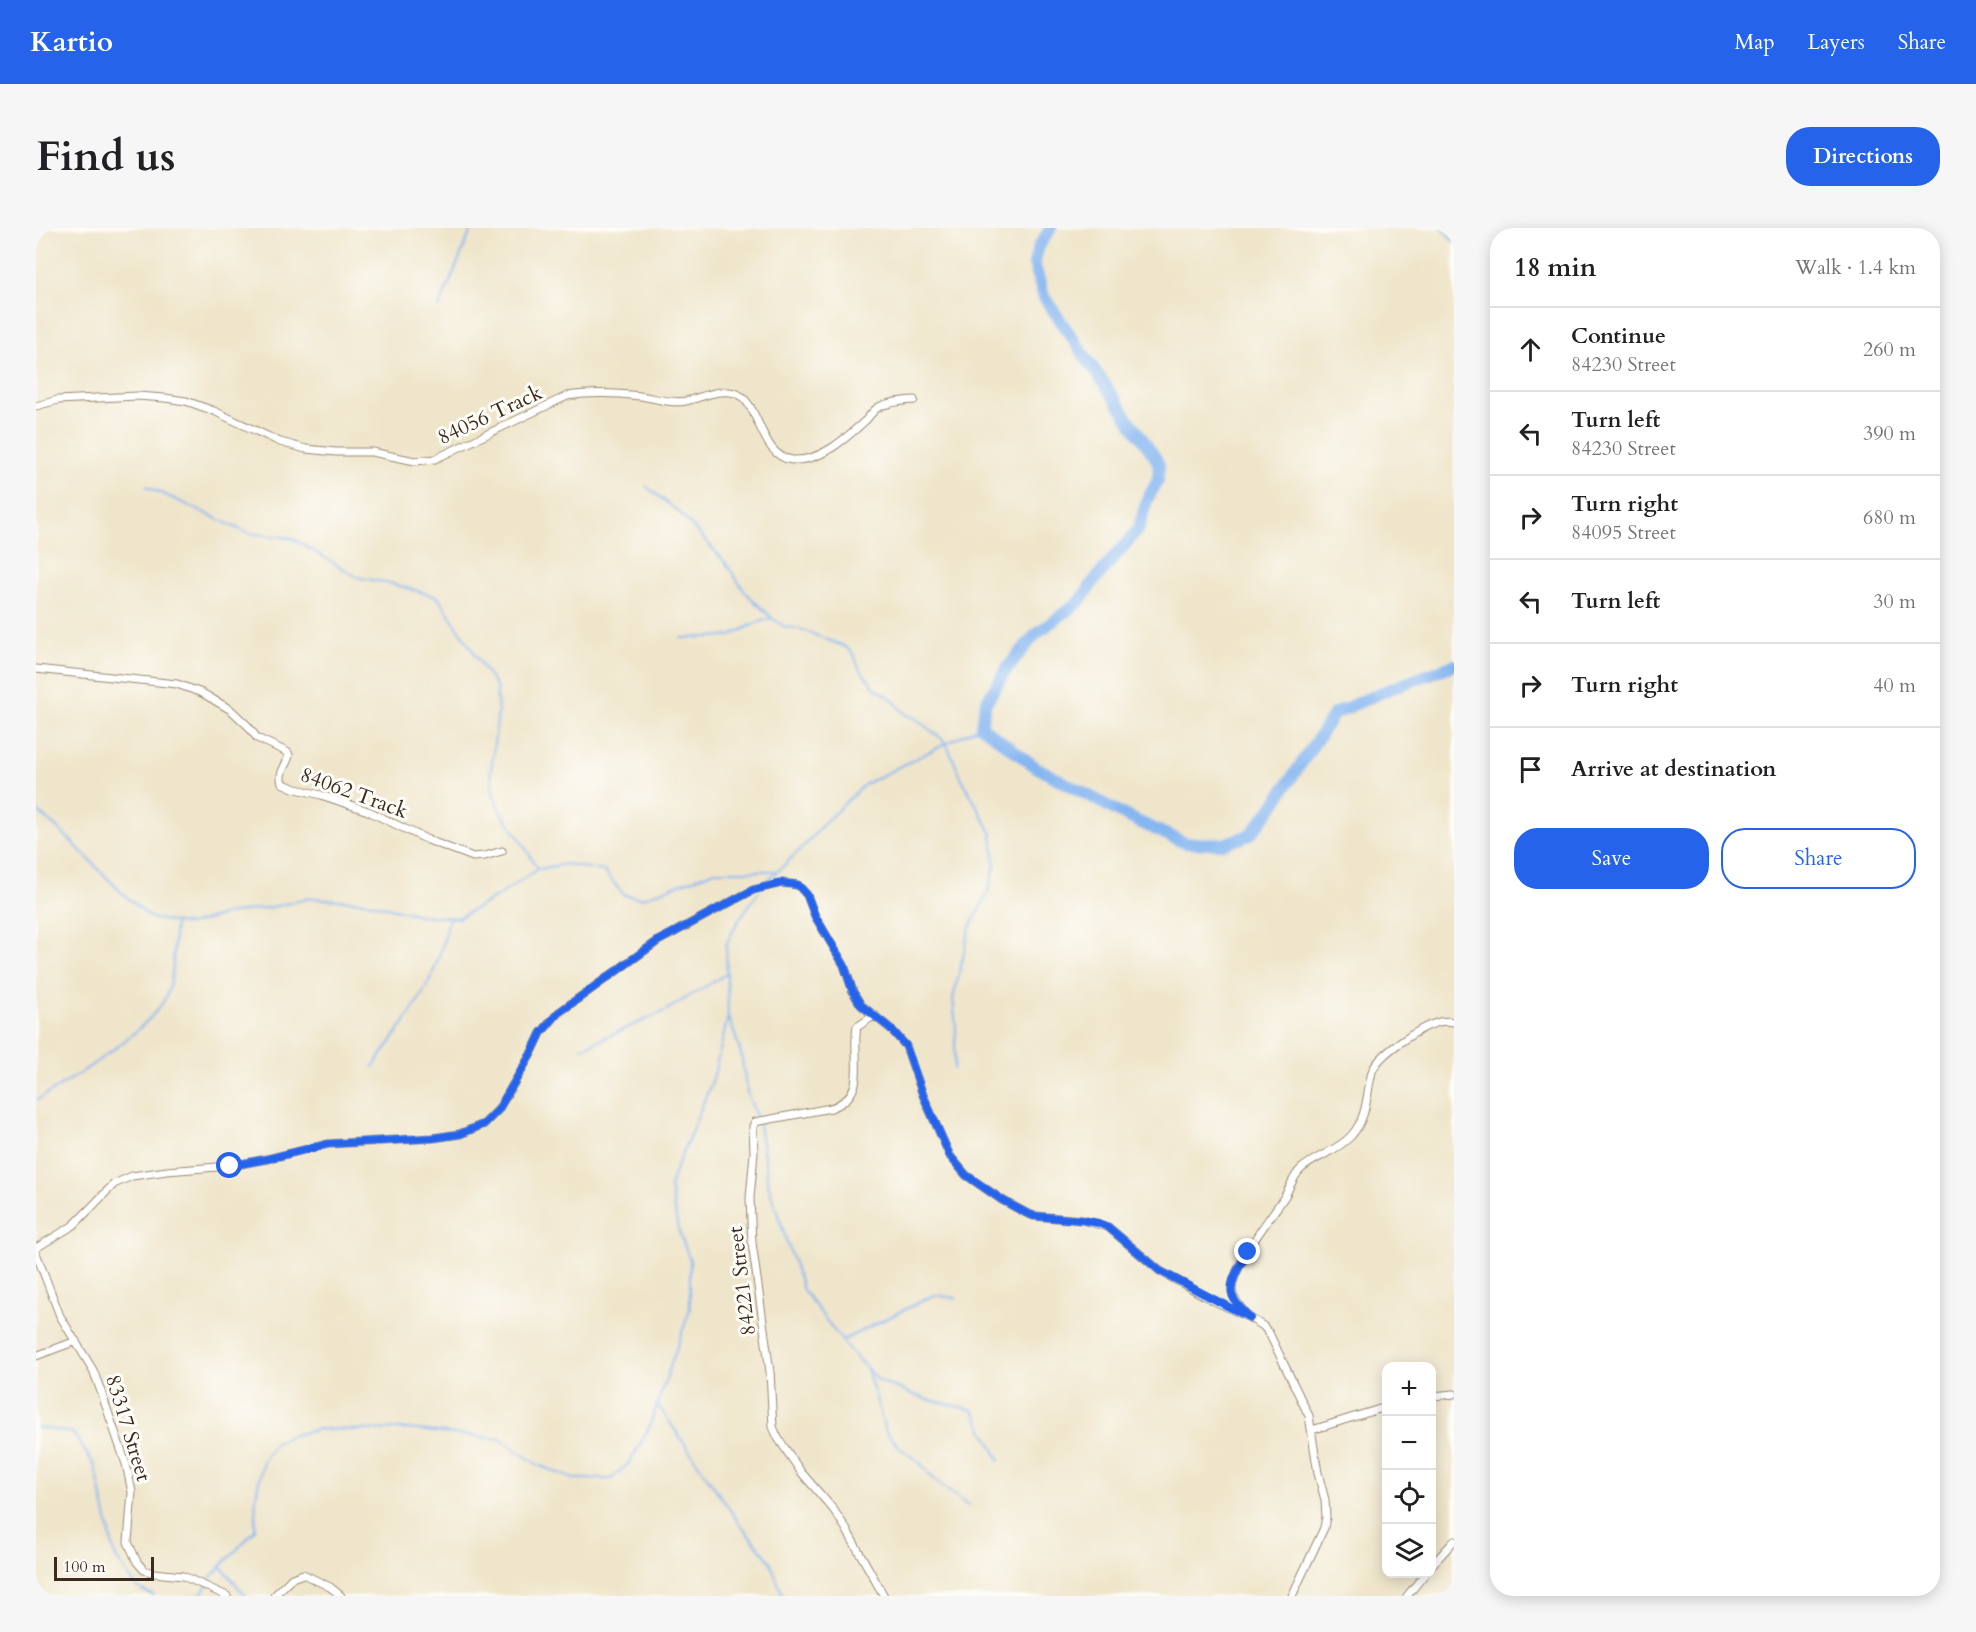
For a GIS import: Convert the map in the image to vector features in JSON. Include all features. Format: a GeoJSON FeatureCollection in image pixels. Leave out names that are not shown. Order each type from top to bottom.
{"type":"FeatureCollection","features":[{"type":"Feature","properties":{"kind":"street","name":"84056 Track"},"geometry":{"type":"LineString","coordinates":[[36,406],[58,400],[138,396],[186,401],[214,411],[280,442],[306,449],[372,452],[415,461],[435,459],[567,396],[610,393],[683,401],[718,392],[736,394],[746,401],[772,448],[780,457],[790,460],[808,460],[829,450],[847,437],[878,407],[915,400]]}},
{"type":"Feature","properties":{"kind":"street","name":"84062 Track"},"geometry":{"type":"LineString","coordinates":[[36,669],[169,682],[202,693],[231,710],[257,738],[287,752],[288,760],[281,769],[279,777],[282,783],[368,811],[428,840],[474,857],[502,851]]}},
{"type":"Feature","properties":{"kind":"street"},"geometry":{"type":"LineString","coordinates":[[36,1248],[74,1225],[114,1184],[132,1176],[230,1166],[328,1144],[433,1138],[460,1134],[484,1124],[498,1110],[541,1033],[558,1013],[658,941],[753,890],[782,883],[798,885],[807,895],[815,916],[844,965],[853,992],[861,1005],[891,1029],[906,1046],[923,1095],[950,1156],[966,1175],[1002,1200],[1034,1216],[1082,1220],[1108,1227],[1160,1271],[1250,1318],[1269,1333],[1309,1416],[1316,1465],[1325,1500],[1324,1528],[1292,1596]]}},
{"type":"Feature","properties":{"kind":"street","name":"84221 Street"},"geometry":{"type":"LineString","coordinates":[[874,1015],[857,1027],[855,1084],[853,1094],[843,1104],[755,1122],[750,1198],[752,1243],[770,1372],[773,1427],[801,1472],[833,1509],[845,1527],[884,1596]]}},
{"type":"Feature","properties":{"kind":"street"},"geometry":{"type":"LineString","coordinates":[[1250,1318],[1239,1306],[1232,1293],[1233,1282],[1241,1264],[1300,1169],[1338,1147],[1350,1137],[1367,1107],[1373,1070],[1380,1059],[1419,1031],[1433,1024],[1454,1022]]}},
{"type":"Feature","properties":{"kind":"street","name":"83317 Street"},"geometry":{"type":"LineString","coordinates":[[36,1253],[60,1316],[76,1341],[99,1386],[130,1479],[132,1492],[128,1542],[130,1550],[144,1570],[183,1576],[227,1596]]}},
{"type":"Feature","properties":{"kind":"street"},"geometry":{"type":"LineString","coordinates":[[36,1356],[76,1341]]}},
{"type":"Feature","properties":{"kind":"street"},"geometry":{"type":"LineString","coordinates":[[1436,1396],[1454,1394]]}},
{"type":"Feature","properties":{"kind":"street"},"geometry":{"type":"LineString","coordinates":[[1312,1430],[1382,1408]]}},
{"type":"Feature","properties":{"kind":"street"},"geometry":{"type":"LineString","coordinates":[[1436,1560],[1454,1541]]}},
{"type":"Feature","properties":{"kind":"street"},"geometry":{"type":"LineString","coordinates":[[274,1596],[292,1578],[303,1574],[330,1587],[341,1596]]}},
{"type":"Feature","properties":{"kind":"street"},"geometry":{"type":"LineString","coordinates":[[1407,1596],[1422,1578]]}},
{"type":"Feature","properties":{"kind":"waterway"},"geometry":{"type":"LineString","coordinates":[[439,308],[472,228]]}},
{"type":"Feature","properties":{"kind":"waterway"},"geometry":{"type":"LineString","coordinates":[[1051,228],[1039,246],[1034,263],[1044,297],[1155,457],[1159,465],[1158,480],[1147,500],[1139,528],[1080,601],[1036,634],[1008,667],[985,704],[981,726],[1036,767],[1128,817],[1185,843],[1224,844],[1250,835],[1273,806],[1334,714],[1382,692],[1454,665]]}},
{"type":"Feature","properties":{"kind":"waterway"},"geometry":{"type":"LineString","coordinates":[[1441,228],[1454,241]]}},
{"type":"Feature","properties":{"kind":"waterway"},"geometry":{"type":"LineString","coordinates":[[146,486],[248,533],[292,538],[357,577],[393,584],[438,597],[496,687],[498,712],[491,771],[492,790],[500,811],[538,869]]}},
{"type":"Feature","properties":{"kind":"waterway"},"geometry":{"type":"LineString","coordinates":[[646,486],[680,513],[725,562],[745,592],[772,618]]}},
{"type":"Feature","properties":{"kind":"waterway"},"geometry":{"type":"LineString","coordinates":[[681,638],[730,636],[772,618],[785,627],[800,629],[846,647],[854,655],[859,668],[875,688],[891,698],[906,715],[915,718],[947,745],[960,775],[992,834],[995,866],[987,895],[970,927],[953,999],[956,1028],[954,1069]]}},
{"type":"Feature","properties":{"kind":"waterway"},"geometry":{"type":"LineString","coordinates":[[762,886],[865,784],[981,726]]}},
{"type":"Feature","properties":{"kind":"waterway"},"geometry":{"type":"LineString","coordinates":[[36,810],[151,918],[189,925],[226,914],[273,907],[310,898],[367,902],[419,915],[458,918],[498,896],[538,869],[566,864],[604,871],[624,895],[642,898],[715,871],[778,871]]}},
{"type":"Feature","properties":{"kind":"waterway"},"geometry":{"type":"LineString","coordinates":[[200,1596],[212,1576],[255,1530],[256,1496],[263,1460],[275,1443],[290,1436],[319,1429],[408,1429],[500,1439],[538,1465],[574,1479],[611,1479],[630,1462],[649,1428],[690,1309],[690,1260],[678,1229],[670,1187],[713,1079],[728,1017],[726,945],[738,921],[759,891]]}},
{"type":"Feature","properties":{"kind":"waterway"},"geometry":{"type":"LineString","coordinates":[[373,1067],[427,985],[443,944],[449,919]]}},
{"type":"Feature","properties":{"kind":"waterway"},"geometry":{"type":"LineString","coordinates":[[37,1100],[110,1052],[147,1021],[160,1006],[168,992],[172,975],[175,922]]}},
{"type":"Feature","properties":{"kind":"waterway"},"geometry":{"type":"LineString","coordinates":[[582,1048],[665,1011],[726,974]]}},
{"type":"Feature","properties":{"kind":"waterway"},"geometry":{"type":"LineString","coordinates":[[729,1018],[741,1053],[747,1093],[757,1119]]}},
{"type":"Feature","properties":{"kind":"waterway"},"geometry":{"type":"LineString","coordinates":[[759,1124],[769,1188],[803,1290],[850,1351],[879,1381],[925,1399],[973,1410],[1000,1461]]}},
{"type":"Feature","properties":{"kind":"waterway"},"geometry":{"type":"LineString","coordinates":[[843,1340],[934,1295],[956,1298]]}},
{"type":"Feature","properties":{"kind":"waterway"},"geometry":{"type":"LineString","coordinates":[[867,1369],[886,1432],[937,1482],[968,1506]]}},
{"type":"Feature","properties":{"kind":"waterway"},"geometry":{"type":"LineString","coordinates":[[657,1404],[739,1523],[770,1561],[783,1596]]}},
{"type":"Feature","properties":{"kind":"waterway"},"geometry":{"type":"LineString","coordinates":[[36,1427],[73,1433],[95,1466],[115,1556],[136,1587],[154,1596]]}},
{"type":"Feature","properties":{"kind":"waterway"},"geometry":{"type":"LineString","coordinates":[[221,1566],[246,1596]]}},
{"type":"Feature","properties":{"kind":"route"},"geometry":{"type":"LineString","coordinates":[[230,1166],[328,1144],[433,1138],[460,1134],[484,1124],[498,1110],[541,1033],[558,1013],[658,941],[753,890],[782,883],[798,885],[807,895],[815,916],[838,952],[853,992],[861,1005],[900,1037],[906,1046],[923,1095],[950,1156],[966,1175],[1018,1210],[1034,1216],[1082,1220],[1108,1227],[1160,1271],[1250,1318],[1239,1306],[1232,1293],[1233,1282],[1248,1252]]}}]}
